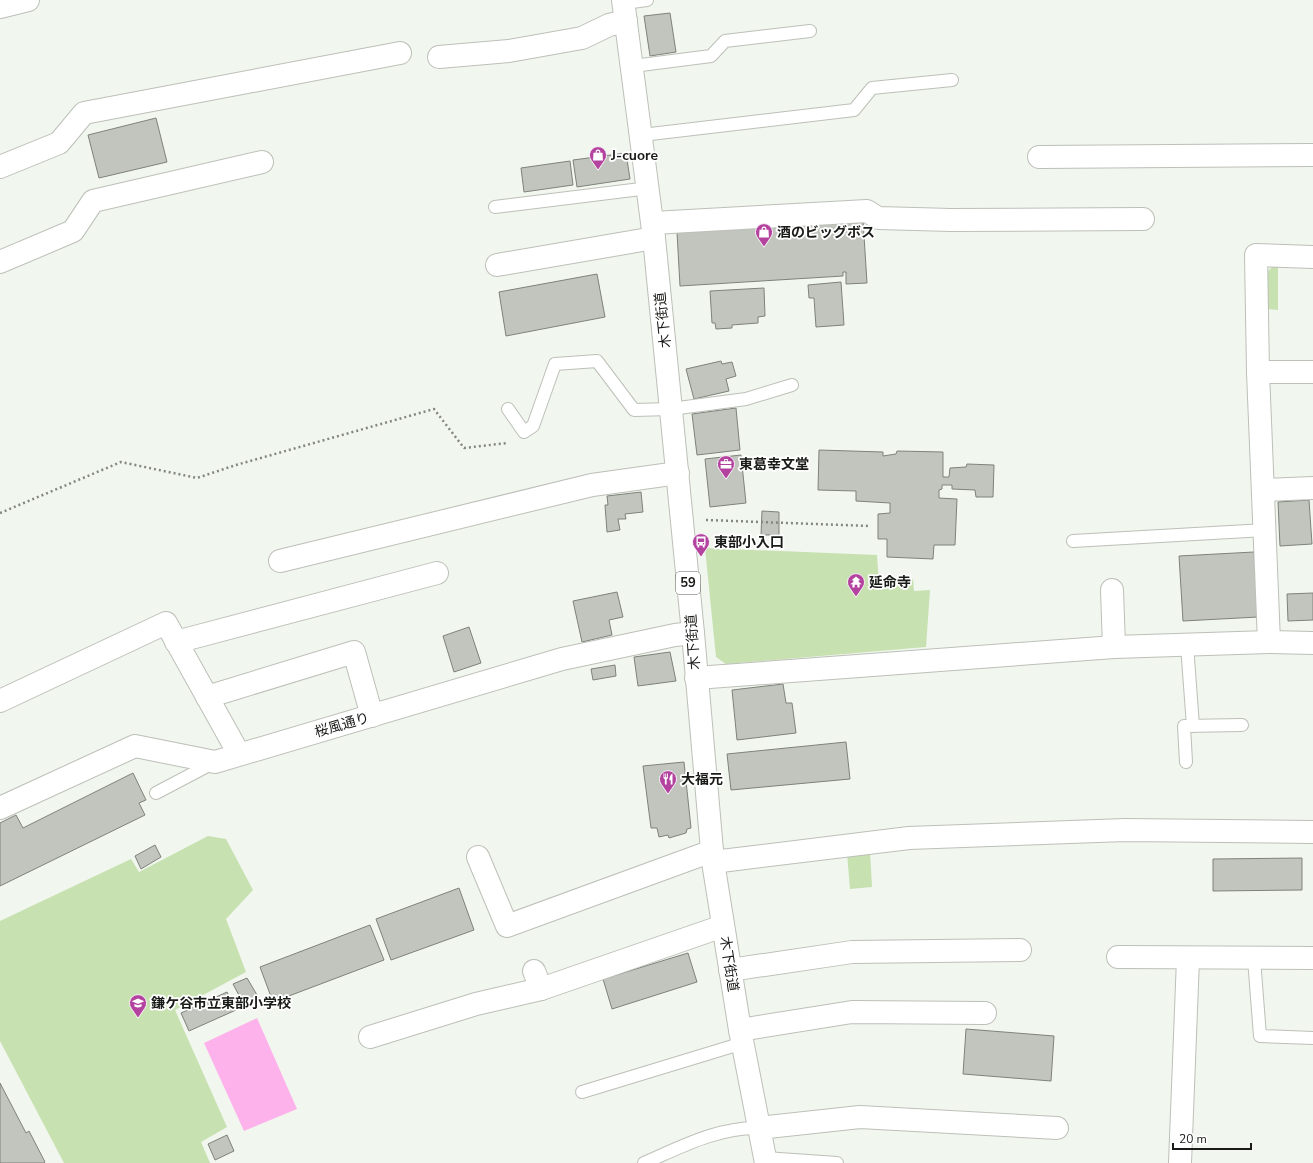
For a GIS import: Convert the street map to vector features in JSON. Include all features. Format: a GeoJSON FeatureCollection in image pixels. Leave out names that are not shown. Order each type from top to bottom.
{"type":"FeatureCollection","features":[{"type":"Feature","properties":{"kind":"street"},"geometry":{"type":"LineString","coordinates":[[0,7],[28,0]]}},
{"type":"Feature","properties":{"kind":"street"},"geometry":{"type":"LineString","coordinates":[[439,57],[509,51],[582,38],[609,25],[625,8]]}},
{"type":"Feature","properties":{"kind":"street","name":"木下街道"},"geometry":{"type":"LineString","coordinates":[[625,8],[654,231],[693,633],[712,857],[741,1036],[765,1160]]}},
{"type":"Feature","properties":{"kind":"street"},"geometry":{"type":"LineString","coordinates":[[0,167],[59,143],[84,113],[400,53]]}},
{"type":"Feature","properties":{"kind":"street"},"geometry":{"type":"LineString","coordinates":[[1039,157],[1313,155]]}},
{"type":"Feature","properties":{"kind":"street"},"geometry":{"type":"LineString","coordinates":[[0,262],[73,232],[93,201],[262,162]]}},
{"type":"Feature","properties":{"kind":"street"},"geometry":{"type":"LineString","coordinates":[[497,265],[654,231],[867,211],[878,218],[1143,219]]}},
{"type":"Feature","properties":{"kind":"street"},"geometry":{"type":"LineString","coordinates":[[1269,642],[1258,372],[1256,254],[1313,257]]}},
{"type":"Feature","properties":{"kind":"street"},"geometry":{"type":"LineString","coordinates":[[1258,372],[1313,372]]}},
{"type":"Feature","properties":{"kind":"street"},"geometry":{"type":"LineString","coordinates":[[280,561],[592,486],[678,473]]}},
{"type":"Feature","properties":{"kind":"street"},"geometry":{"type":"LineString","coordinates":[[1264,490],[1313,488]]}},
{"type":"Feature","properties":{"kind":"street"},"geometry":{"type":"LineString","coordinates":[[176,642],[437,573]]}},
{"type":"Feature","properties":{"kind":"street"},"geometry":{"type":"LineString","coordinates":[[1112,590],[1114,647]]}},
{"type":"Feature","properties":{"kind":"street"},"geometry":{"type":"LineString","coordinates":[[0,701],[166,623],[239,754]]}},
{"type":"Feature","properties":{"kind":"street","name":"桜風通り"},"geometry":{"type":"LineString","coordinates":[[0,808],[135,746],[215,762],[562,659],[675,635],[693,633]]}},
{"type":"Feature","properties":{"kind":"street"},"geometry":{"type":"LineString","coordinates":[[696,678],[1114,647],[1269,642],[1313,643]]}},
{"type":"Feature","properties":{"kind":"street"},"geometry":{"type":"LineString","coordinates":[[207,697],[354,652],[372,716]]}},
{"type":"Feature","properties":{"kind":"street"},"geometry":{"type":"LineString","coordinates":[[478,857],[507,926],[712,857],[910,838],[1125,830],[1313,832]]}},
{"type":"Feature","properties":{"kind":"street"},"geometry":{"type":"LineString","coordinates":[[370,1037],[476,1004],[537,980],[723,926]]}},
{"type":"Feature","properties":{"kind":"street"},"geometry":{"type":"LineString","coordinates":[[730,970],[852,952],[1020,950]]}},
{"type":"Feature","properties":{"kind":"street"},"geometry":{"type":"LineString","coordinates":[[1118,957],[1188,959],[1313,958]]}},
{"type":"Feature","properties":{"kind":"street"},"geometry":{"type":"LineString","coordinates":[[1180,1163],[1188,959]]}},
{"type":"Feature","properties":{"kind":"street"},"geometry":{"type":"LineString","coordinates":[[741,1036],[852,1012],[985,1012]]}},
{"type":"Feature","properties":{"kind":"street"},"geometry":{"type":"LineString","coordinates":[[759,1128],[860,1117],[1057,1128]]}},
{"type":"Feature","properties":{"kind":"lane"},"geometry":{"type":"LineString","coordinates":[[625,8],[647,0]]}},
{"type":"Feature","properties":{"kind":"lane"},"geometry":{"type":"LineString","coordinates":[[633,66],[712,56],[725,41],[810,31]]}},
{"type":"Feature","properties":{"kind":"lane"},"geometry":{"type":"LineString","coordinates":[[642,135],[854,110],[872,88],[952,80]]}},
{"type":"Feature","properties":{"kind":"lane"},"geometry":{"type":"LineString","coordinates":[[495,207],[648,188]]}},
{"type":"Feature","properties":{"kind":"lane"},"geometry":{"type":"LineString","coordinates":[[508,409],[524,432],[533,426],[555,364],[597,361],[634,410],[671,409],[746,399],[792,385]]}},
{"type":"Feature","properties":{"kind":"lane"},"geometry":{"type":"LineString","coordinates":[[1073,541],[1265,530]]}},
{"type":"Feature","properties":{"kind":"lane"},"geometry":{"type":"LineString","coordinates":[[1187,645],[1193,726]]}},
{"type":"Feature","properties":{"kind":"lane"},"geometry":{"type":"LineString","coordinates":[[1186,762],[1184,726],[1242,725]]}},
{"type":"Feature","properties":{"kind":"lane"},"geometry":{"type":"LineString","coordinates":[[156,793],[215,762]]}},
{"type":"Feature","properties":{"kind":"lane"},"geometry":{"type":"LineString","coordinates":[[1254,959],[1260,1036],[1313,1038]]}},
{"type":"Feature","properties":{"kind":"lane"},"geometry":{"type":"LineString","coordinates":[[582,1092],[741,1036]]}},
{"type":"Feature","properties":{"kind":"lane"},"geometry":{"type":"LineString","coordinates":[[644,1163],[704,1137],[743,1128],[759,1128]]}},
{"type":"Feature","properties":{"kind":"lane"},"geometry":{"type":"LineString","coordinates":[[765,1160],[837,1163]]}},
{"type":"Feature","properties":{"kind":"path"},"geometry":{"type":"LineString","coordinates":[[0,512],[121,462],[197,478],[236,465],[434,410],[464,448],[510,442],[524,432]]}},
{"type":"Feature","properties":{"kind":"path"},"geometry":{"type":"LineString","coordinates":[[705,520],[870,526]]}},
{"type":"Feature","properties":{"kind":"green space"},"geometry":{"type":"Polygon","coordinates":[[[1273,266],[1278,266],[1278,310],[1268,309],[1267,272],[1273,266]]]}},
{"type":"Feature","properties":{"kind":"green space"},"geometry":{"type":"Polygon","coordinates":[[[705,548],[877,555],[879,583],[913,579],[914,591],[930,590],[926,647],[726,664],[716,657],[705,548]]]}},
{"type":"Feature","properties":{"kind":"green space"},"geometry":{"type":"Polygon","coordinates":[[[208,836],[226,839],[253,890],[226,919],[246,972],[175,1010],[227,1127],[201,1142],[210,1163],[64,1163],[0,1041],[0,921],[131,859],[139,872],[208,836]]]}},
{"type":"Feature","properties":{"kind":"green space"},"geometry":{"type":"Polygon","coordinates":[[[870,851],[872,887],[850,889],[847,853],[870,851]]]}},
{"type":"Feature","properties":{"kind":"shaded area"},"geometry":{"type":"Polygon","coordinates":[[[257,1018],[297,1109],[244,1131],[204,1043],[257,1018]]]}},
{"type":"Feature","properties":{"kind":"building"},"geometry":{"type":"Polygon","coordinates":[[[670,13],[676,52],[650,56],[644,16],[670,13]]]}},
{"type":"Feature","properties":{"kind":"building"},"geometry":{"type":"Polygon","coordinates":[[[156,118],[167,162],[99,178],[88,135],[156,118]]]}},
{"type":"Feature","properties":{"kind":"building"},"geometry":{"type":"Polygon","coordinates":[[[626,153],[630,179],[577,187],[573,160],[626,153]]]}},
{"type":"Feature","properties":{"kind":"building"},"geometry":{"type":"Polygon","coordinates":[[[570,161],[573,185],[524,192],[521,168],[570,161]]]}},
{"type":"Feature","properties":{"kind":"building"},"geometry":{"type":"Polygon","coordinates":[[[863,220],[867,283],[846,284],[846,272],[843,272],[843,276],[680,286],[677,232],[863,220]]]}},
{"type":"Feature","properties":{"kind":"building"},"geometry":{"type":"Polygon","coordinates":[[[597,274],[605,317],[506,336],[499,292],[597,274]]]}},
{"type":"Feature","properties":{"kind":"building"},"geometry":{"type":"Polygon","coordinates":[[[841,282],[844,325],[816,327],[814,298],[809,298],[808,285],[841,282]]]}},
{"type":"Feature","properties":{"kind":"building"},"geometry":{"type":"Polygon","coordinates":[[[764,288],[765,316],[758,317],[758,323],[732,325],[732,328],[716,329],[715,323],[712,323],[710,291],[764,288]]]}},
{"type":"Feature","properties":{"kind":"building"},"geometry":{"type":"Polygon","coordinates":[[[721,361],[722,364],[732,362],[736,376],[726,379],[729,391],[694,399],[686,369],[721,361]]]}},
{"type":"Feature","properties":{"kind":"building"},"geometry":{"type":"Polygon","coordinates":[[[736,408],[740,450],[697,455],[692,414],[736,408]]]}},
{"type":"Feature","properties":{"kind":"building"},"geometry":{"type":"Polygon","coordinates":[[[819,450],[883,452],[883,456],[896,454],[897,451],[943,452],[943,477],[949,477],[950,468],[966,467],[967,464],[994,465],[993,497],[976,497],[975,490],[952,489],[952,485],[942,485],[942,489],[939,490],[939,498],[957,499],[955,545],[934,545],[933,559],[887,557],[887,539],[878,539],[878,514],[890,513],[890,503],[856,501],[856,491],[818,490],[819,450]]]}},
{"type":"Feature","properties":{"kind":"building"},"geometry":{"type":"Polygon","coordinates":[[[741,455],[746,503],[710,507],[705,459],[741,455]]]}},
{"type":"Feature","properties":{"kind":"building"},"geometry":{"type":"Polygon","coordinates":[[[641,492],[643,512],[625,514],[626,519],[618,519],[620,530],[607,532],[605,505],[608,505],[607,496],[641,492]]]}},
{"type":"Feature","properties":{"kind":"building"},"geometry":{"type":"Polygon","coordinates":[[[1309,500],[1312,544],[1280,546],[1278,502],[1309,500]]]}},
{"type":"Feature","properties":{"kind":"building"},"geometry":{"type":"Polygon","coordinates":[[[762,511],[779,512],[779,535],[761,535],[762,511]]]}},
{"type":"Feature","properties":{"kind":"building"},"geometry":{"type":"Polygon","coordinates":[[[1254,552],[1258,617],[1183,621],[1179,556],[1254,552]]]}},
{"type":"Feature","properties":{"kind":"building"},"geometry":{"type":"Polygon","coordinates":[[[617,592],[623,617],[609,620],[612,635],[582,642],[573,601],[617,592]]]}},
{"type":"Feature","properties":{"kind":"building"},"geometry":{"type":"Polygon","coordinates":[[[1313,593],[1313,620],[1288,621],[1287,594],[1313,593]]]}},
{"type":"Feature","properties":{"kind":"building"},"geometry":{"type":"Polygon","coordinates":[[[469,627],[481,663],[454,672],[443,636],[469,627]]]}},
{"type":"Feature","properties":{"kind":"building"},"geometry":{"type":"Polygon","coordinates":[[[670,652],[676,681],[638,686],[634,657],[670,652]]]}},
{"type":"Feature","properties":{"kind":"building"},"geometry":{"type":"Polygon","coordinates":[[[615,665],[616,676],[593,680],[591,669],[615,665]]]}},
{"type":"Feature","properties":{"kind":"building"},"geometry":{"type":"Polygon","coordinates":[[[783,684],[786,703],[792,703],[796,733],[737,740],[732,690],[783,684]]]}},
{"type":"Feature","properties":{"kind":"building"},"geometry":{"type":"Polygon","coordinates":[[[846,742],[850,779],[731,790],[727,754],[846,742]]]}},
{"type":"Feature","properties":{"kind":"building"},"geometry":{"type":"Polygon","coordinates":[[[684,762],[691,828],[687,829],[686,833],[669,838],[668,835],[659,837],[657,828],[651,828],[643,766],[684,762]]]}},
{"type":"Feature","properties":{"kind":"building"},"geometry":{"type":"Polygon","coordinates":[[[133,773],[146,800],[139,803],[145,815],[0,886],[0,823],[16,815],[23,828],[133,773]]]}},
{"type":"Feature","properties":{"kind":"building"},"geometry":{"type":"Polygon","coordinates":[[[155,845],[161,857],[141,869],[135,856],[155,845]]]}},
{"type":"Feature","properties":{"kind":"building"},"geometry":{"type":"Polygon","coordinates":[[[1302,858],[1302,890],[1213,891],[1213,859],[1302,858]]]}},
{"type":"Feature","properties":{"kind":"building"},"geometry":{"type":"Polygon","coordinates":[[[459,888],[474,930],[391,960],[376,919],[459,888]]]}},
{"type":"Feature","properties":{"kind":"building"},"geometry":{"type":"Polygon","coordinates":[[[370,925],[384,960],[273,1002],[260,967],[370,925]]]}},
{"type":"Feature","properties":{"kind":"building"},"geometry":{"type":"Polygon","coordinates":[[[688,953],[697,982],[612,1009],[603,979],[688,953]]]}},
{"type":"Feature","properties":{"kind":"building"},"geometry":{"type":"Polygon","coordinates":[[[247,978],[260,1000],[252,1003],[250,998],[242,1001],[233,984],[247,978]]]}},
{"type":"Feature","properties":{"kind":"building"},"geometry":{"type":"Polygon","coordinates":[[[227,992],[236,1010],[189,1031],[181,1013],[227,992]]]}},
{"type":"Feature","properties":{"kind":"building"},"geometry":{"type":"Polygon","coordinates":[[[966,1029],[1054,1036],[1051,1081],[963,1074],[966,1029]]]}},
{"type":"Feature","properties":{"kind":"building"},"geometry":{"type":"Polygon","coordinates":[[[0,1083],[26,1133],[29,1131],[45,1162],[44,1163],[0,1163],[0,1083]]]}},
{"type":"Feature","properties":{"kind":"building"},"geometry":{"type":"Polygon","coordinates":[[[227,1135],[234,1151],[215,1160],[208,1144],[227,1135]]]}},
{"type":"Feature","properties":{"kind":"place","name":"J-cuore"},"geometry":{"type":"Point","coordinates":[598,170]}},
{"type":"Feature","properties":{"kind":"place","name":"酒のビッグボス"},"geometry":{"type":"Point","coordinates":[764,247]}},
{"type":"Feature","properties":{"kind":"place","name":"東葛幸文堂"},"geometry":{"type":"Point","coordinates":[726,479]}},
{"type":"Feature","properties":{"kind":"place","name":"東部小入口"},"geometry":{"type":"Point","coordinates":[701,557]}},
{"type":"Feature","properties":{"kind":"place","name":"延命寺"},"geometry":{"type":"Point","coordinates":[856,597]}},
{"type":"Feature","properties":{"kind":"place","name":"大福元"},"geometry":{"type":"Point","coordinates":[668,794]}},
{"type":"Feature","properties":{"kind":"place","name":"鎌ケ谷市立東部小学校"},"geometry":{"type":"Point","coordinates":[138,1018]}}]}
